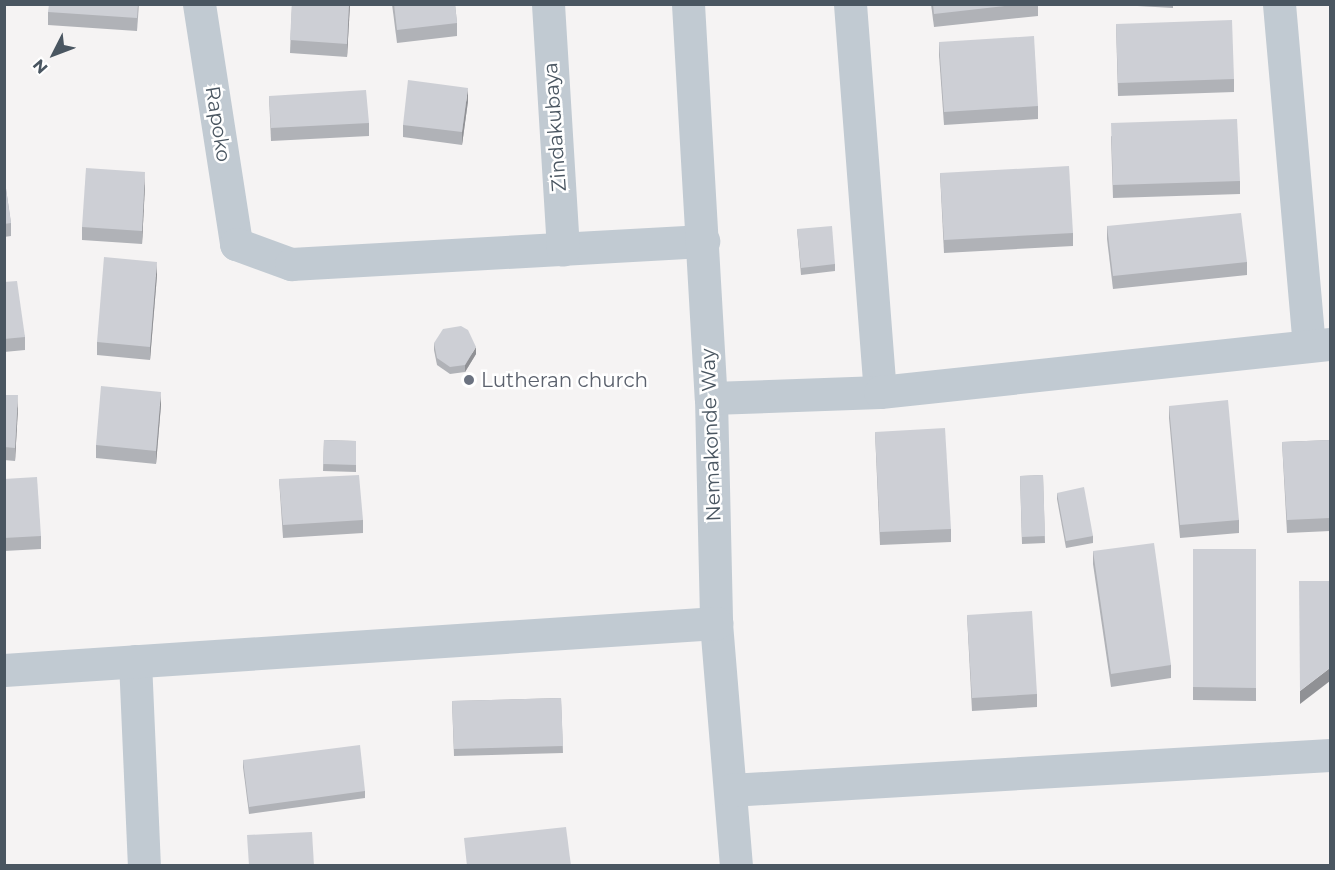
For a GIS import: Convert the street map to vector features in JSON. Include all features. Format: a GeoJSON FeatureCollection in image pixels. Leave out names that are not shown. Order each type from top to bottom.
{"type":"FeatureCollection","features":[{"type":"Feature","properties":{"kind":"street","name":"Rapoko"},"geometry":{"type":"LineString","coordinates":[[199,4],[236,244],[291,264],[563,250]]}},
{"type":"Feature","properties":{"kind":"street","name":"Zindakubaya"},"geometry":{"type":"LineString","coordinates":[[548,4],[563,250]]}},
{"type":"Feature","properties":{"kind":"street","name":"Nemakonde Way"},"geometry":{"type":"LineString","coordinates":[[688,4],[711,398],[716,623],[736,866]]}},
{"type":"Feature","properties":{"kind":"street"},"geometry":{"type":"LineString","coordinates":[[849,4],[880,392]]}},
{"type":"Feature","properties":{"kind":"street"},"geometry":{"type":"LineString","coordinates":[[711,398],[880,392],[1320,344],[1279,4]]}},
{"type":"Feature","properties":{"kind":"street"},"geometry":{"type":"LineString","coordinates":[[563,250],[703,241]]}},
{"type":"Feature","properties":{"kind":"street"},"geometry":{"type":"LineString","coordinates":[[4,670],[716,623]]}},
{"type":"Feature","properties":{"kind":"street"},"geometry":{"type":"LineString","coordinates":[[135,661],[144,866]]}},
{"type":"Feature","properties":{"kind":"street"},"geometry":{"type":"LineString","coordinates":[[730,790],[1330,755]]}},
{"type":"Feature","properties":{"kind":"building"},"geometry":{"type":"Polygon","coordinates":[[[49,4],[138,4],[137,18],[48,12],[49,4]]]}},
{"type":"Feature","properties":{"kind":"building"},"geometry":{"type":"Polygon","coordinates":[[[292,4],[349,4],[347,44],[290,40],[292,4]]]}},
{"type":"Feature","properties":{"kind":"building"},"geometry":{"type":"Polygon","coordinates":[[[394,4],[455,4],[457,23],[397,30],[394,4]]]}},
{"type":"Feature","properties":{"kind":"building"},"geometry":{"type":"Polygon","coordinates":[[[933,4],[1023,4],[934,14],[933,4]]]}},
{"type":"Feature","properties":{"kind":"building"},"geometry":{"type":"Polygon","coordinates":[[[1232,20],[1234,79],[1118,83],[1116,24],[1232,20]]]}},
{"type":"Feature","properties":{"kind":"building"},"geometry":{"type":"Polygon","coordinates":[[[1034,36],[1038,106],[944,112],[939,42],[1034,36]]]}},
{"type":"Feature","properties":{"kind":"building"},"geometry":{"type":"Polygon","coordinates":[[[408,80],[468,88],[462,132],[403,125],[408,80]]]}},
{"type":"Feature","properties":{"kind":"building"},"geometry":{"type":"Polygon","coordinates":[[[366,90],[369,123],[271,128],[269,96],[366,90]]]}},
{"type":"Feature","properties":{"kind":"building"},"geometry":{"type":"Polygon","coordinates":[[[1237,119],[1240,181],[1113,185],[1111,123],[1237,119]]]}},
{"type":"Feature","properties":{"kind":"building"},"geometry":{"type":"Polygon","coordinates":[[[1069,166],[1073,233],[944,240],[940,173],[1069,166]]]}},
{"type":"Feature","properties":{"kind":"building"},"geometry":{"type":"Polygon","coordinates":[[[86,168],[145,172],[142,231],[82,227],[86,168]]]}},
{"type":"Feature","properties":{"kind":"building"},"geometry":{"type":"Polygon","coordinates":[[[4,175],[11,223],[4,224],[4,175]]]}},
{"type":"Feature","properties":{"kind":"building"},"geometry":{"type":"Polygon","coordinates":[[[1241,213],[1247,262],[1113,276],[1107,226],[1241,213]]]}},
{"type":"Feature","properties":{"kind":"building"},"geometry":{"type":"Polygon","coordinates":[[[832,226],[835,264],[801,268],[797,229],[832,226]]]}},
{"type":"Feature","properties":{"kind":"building"},"geometry":{"type":"Polygon","coordinates":[[[104,257],[157,262],[150,347],[97,342],[104,257]]]}},
{"type":"Feature","properties":{"kind":"building"},"geometry":{"type":"Polygon","coordinates":[[[17,281],[25,337],[4,339],[4,282],[17,281]]]}},
{"type":"Feature","properties":{"kind":"building"},"geometry":{"type":"Polygon","coordinates":[[[461,326],[468,330],[476,347],[465,365],[450,367],[437,358],[434,343],[443,329],[461,326]]]}},
{"type":"Feature","properties":{"kind":"building"},"geometry":{"type":"Polygon","coordinates":[[[101,386],[161,392],[156,451],[96,445],[101,386]]]}},
{"type":"Feature","properties":{"kind":"building"},"geometry":{"type":"Polygon","coordinates":[[[4,395],[18,395],[15,448],[4,447],[4,395]]]}},
{"type":"Feature","properties":{"kind":"building"},"geometry":{"type":"Polygon","coordinates":[[[1228,400],[1239,520],[1180,525],[1169,406],[1228,400]]]}},
{"type":"Feature","properties":{"kind":"building"},"geometry":{"type":"Polygon","coordinates":[[[945,428],[951,529],[880,532],[875,432],[945,428]]]}},
{"type":"Feature","properties":{"kind":"building"},"geometry":{"type":"Polygon","coordinates":[[[324,440],[356,441],[356,465],[323,464],[324,440]]]}},
{"type":"Feature","properties":{"kind":"building"},"geometry":{"type":"Polygon","coordinates":[[[1330,440],[1330,518],[1287,520],[1282,442],[1330,440]]]}},
{"type":"Feature","properties":{"kind":"building"},"geometry":{"type":"Polygon","coordinates":[[[359,475],[363,520],[283,525],[279,479],[359,475]]]}},
{"type":"Feature","properties":{"kind":"building"},"geometry":{"type":"Polygon","coordinates":[[[1043,475],[1045,536],[1022,537],[1020,476],[1043,475]]]}},
{"type":"Feature","properties":{"kind":"building"},"geometry":{"type":"Polygon","coordinates":[[[37,477],[41,536],[4,538],[4,479],[37,477]]]}},
{"type":"Feature","properties":{"kind":"building"},"geometry":{"type":"Polygon","coordinates":[[[1084,487],[1093,536],[1066,541],[1057,493],[1084,487]]]}},
{"type":"Feature","properties":{"kind":"building"},"geometry":{"type":"Polygon","coordinates":[[[1154,543],[1171,665],[1111,674],[1093,551],[1154,543]]]}},
{"type":"Feature","properties":{"kind":"building"},"geometry":{"type":"Polygon","coordinates":[[[1193,549],[1256,549],[1256,688],[1193,687],[1193,549]]]}},
{"type":"Feature","properties":{"kind":"building"},"geometry":{"type":"Polygon","coordinates":[[[1299,581],[1330,581],[1330,668],[1300,691],[1299,581]]]}},
{"type":"Feature","properties":{"kind":"building"},"geometry":{"type":"Polygon","coordinates":[[[1032,611],[1037,694],[972,698],[967,615],[1032,611]]]}},
{"type":"Feature","properties":{"kind":"building"},"geometry":{"type":"Polygon","coordinates":[[[561,698],[563,746],[454,749],[452,701],[561,698]]]}},
{"type":"Feature","properties":{"kind":"building"},"geometry":{"type":"Polygon","coordinates":[[[360,745],[365,791],[249,807],[243,760],[360,745]]]}},
{"type":"Feature","properties":{"kind":"building"},"geometry":{"type":"Polygon","coordinates":[[[566,827],[571,866],[467,866],[464,838],[566,827]]]}},
{"type":"Feature","properties":{"kind":"building"},"geometry":{"type":"Polygon","coordinates":[[[312,832],[314,866],[249,866],[247,835],[312,832]]]}},
{"type":"Feature","properties":{"kind":"place","name":"Lutheran church"},"geometry":{"type":"Point","coordinates":[469,380]}}]}
